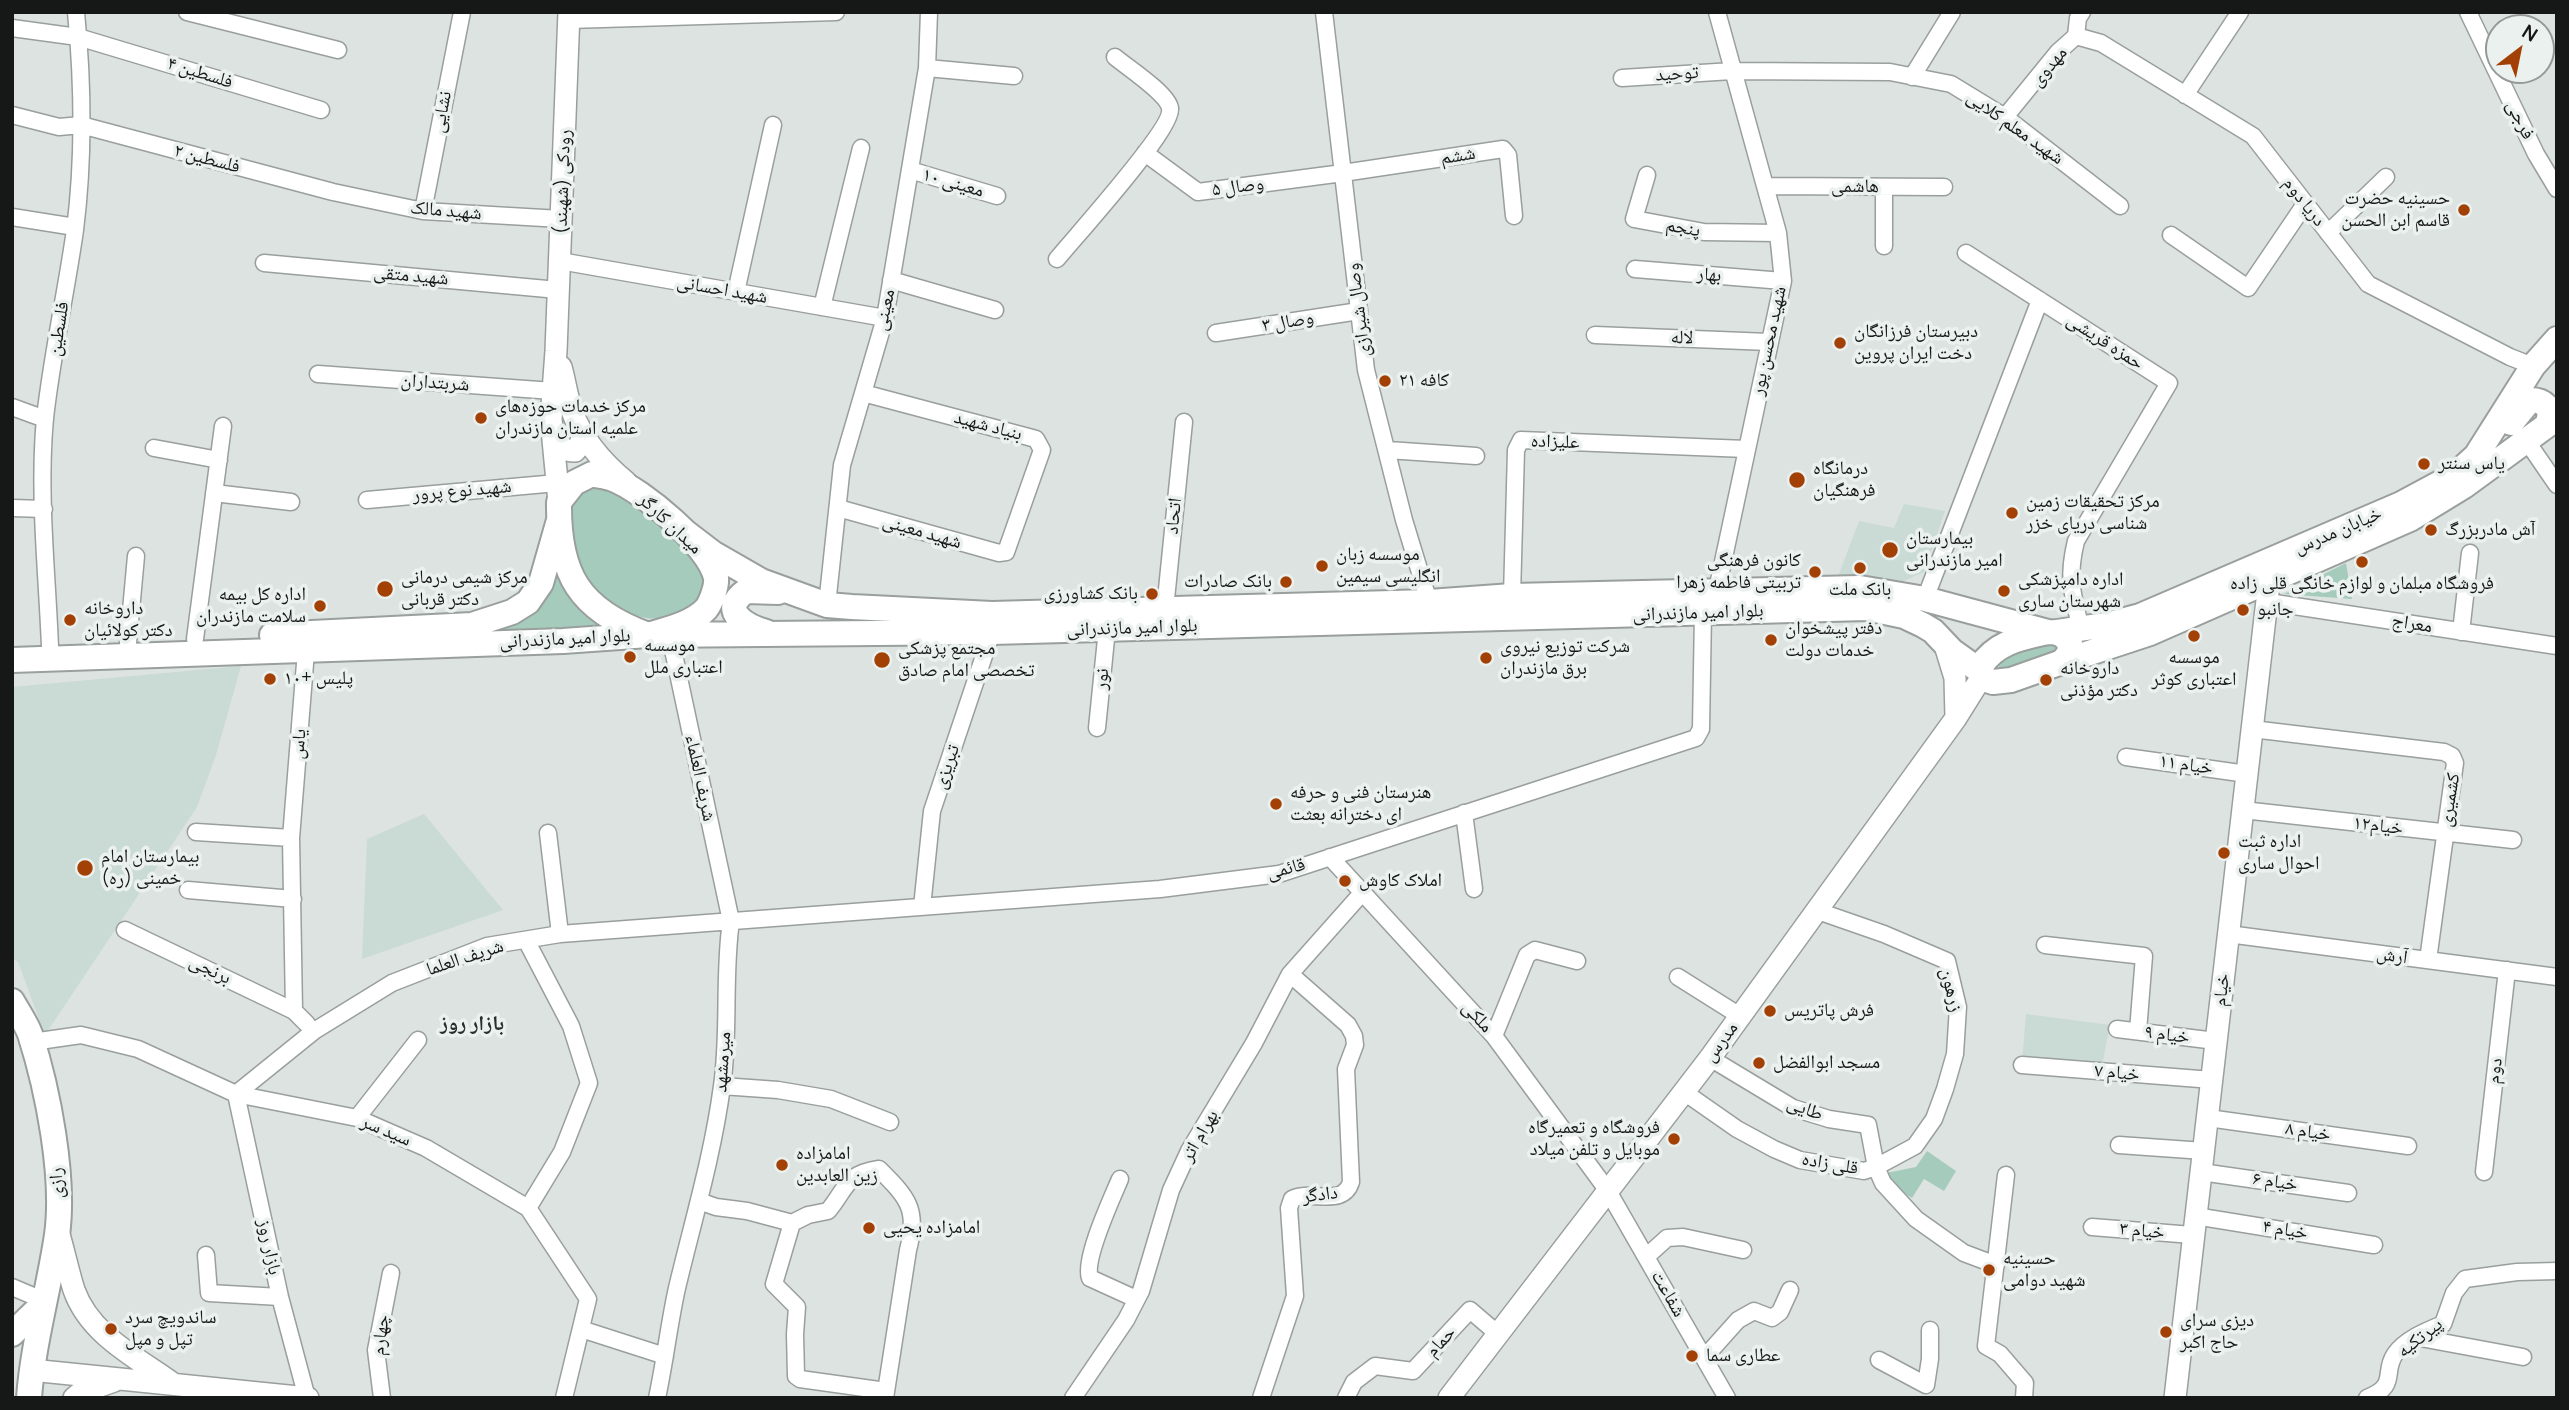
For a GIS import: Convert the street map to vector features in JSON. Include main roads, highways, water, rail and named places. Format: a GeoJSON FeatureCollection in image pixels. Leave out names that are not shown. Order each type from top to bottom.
{"type":"FeatureCollection","features":[{"type":"Feature","properties":{"kind":"main road","name":"رودکی (شهبند)"},"geometry":{"type":"LineString","coordinates":[[558,502],[551,419],[569,16]]}},
{"type":"Feature","properties":{"kind":"main road","name":"خیابان مدرس"},"geometry":{"type":"LineString","coordinates":[[2553,420],[2464,486],[2410,519],[2268,593],[2011,680],[1993,682],[1980,674],[1986,657],[2015,639],[2140,616],[2401,504],[2455,475],[2476,456],[2533,366],[2557,339]]}},
{"type":"Feature","properties":{"kind":"main road","name":"رودکی (شهبند)"},"geometry":{"type":"LineString","coordinates":[[556,351],[572,412],[580,428],[604,464],[645,497]]}},
{"type":"Feature","properties":{"kind":"main road"},"geometry":{"type":"LineString","coordinates":[[2476,456],[2513,421],[2530,400],[2545,404],[2553,420]]}},
{"type":"Feature","properties":{"kind":"main road"},"geometry":{"type":"LineString","coordinates":[[552,436],[557,446],[567,451],[575,450],[581,444],[580,428]]}},
{"type":"Feature","properties":{"kind":"main road","name":"میدان کارگر"},"geometry":{"type":"LineString","coordinates":[[558,502],[575,484],[592,474],[613,479],[645,497],[705,555],[716,579],[712,598],[705,609],[691,620],[659,635]]}},
{"type":"Feature","properties":{"kind":"main road"},"geometry":{"type":"LineString","coordinates":[[558,502],[560,538],[573,579],[584,596],[610,619],[659,635]]}},
{"type":"Feature","properties":{"kind":"main road","name":"بلوار امیر مازندرانی"},"geometry":{"type":"LineString","coordinates":[[12,646],[50,647],[472,625],[495,619],[528,602],[541,583],[558,502]]}},
{"type":"Feature","properties":{"kind":"main road","name":"بلوار امیر مازندرانی"},"geometry":{"type":"LineString","coordinates":[[680,528],[714,554],[761,581],[827,606],[992,614],[1429,602],[1512,596],[1860,588],[1925,599],[1950,607],[2062,631]]}},
{"type":"Feature","properties":{"kind":"main road"},"geometry":{"type":"LineString","coordinates":[[772,634],[738,619],[734,611],[740,595],[758,589],[796,595]]}},
{"type":"Feature","properties":{"kind":"main road","name":"خیام"},"geometry":{"type":"LineString","coordinates":[[2175,1398],[2268,593]]}},
{"type":"Feature","properties":{"kind":"main road"},"geometry":{"type":"LineString","coordinates":[[1950,607],[1955,621],[1938,637],[1955,678],[1956,718]]}},
{"type":"Feature","properties":{"kind":"main road","name":"بلوار امیر مازندرانی"},"geometry":{"type":"LineString","coordinates":[[12,660],[306,651],[659,635],[992,632],[1866,608],[1904,616],[1938,637],[1980,674]]}},
{"type":"Feature","properties":{"kind":"main road"},"geometry":{"type":"LineString","coordinates":[[2062,631],[2070,644],[2068,654],[2062,662]]}},
{"type":"Feature","properties":{"kind":"main road","name":"مدرس"},"geometry":{"type":"LineString","coordinates":[[1449,1398],[1710,1058],[1956,718],[1980,674]]}},
{"type":"Feature","properties":{"kind":"main road","name":"رازی"},"geometry":{"type":"LineString","coordinates":[[12,1002],[32,1042],[49,1112],[59,1184],[58,1231],[45,1301],[22,1369],[29,1398]]}},
{"type":"Feature","properties":{"kind":"main road"},"geometry":{"type":"LineString","coordinates":[[58,1231],[75,1292],[94,1324],[118,1348],[174,1384]]}},
{"type":"Feature","properties":{"kind":"main road"},"geometry":{"type":"LineString","coordinates":[[12,1334],[45,1301]]}},
{"type":"Feature","properties":{"kind":"main road"},"geometry":{"type":"LineString","coordinates":[[22,1369],[308,1398]]}},
{"type":"Feature","properties":{"kind":"main road"},"geometry":{"type":"LineString","coordinates":[[74,1398],[80,1393],[121,1379]]}},
{"type":"Feature","properties":{"kind":"place","name":"حسینیه حضرت قاسم ابن الحسن"},"geometry":{"type":"Point","coordinates":[2464,210]}},
{"type":"Feature","properties":{"kind":"place","name":"دبیرستان فرزانگان دخت ایران پروین"},"geometry":{"type":"Point","coordinates":[1840,343]}},
{"type":"Feature","properties":{"kind":"place","name":"کافه ۲۱"},"geometry":{"type":"Point","coordinates":[1385,381]}},
{"type":"Feature","properties":{"kind":"place","name":"مرکز خدمات حوزه‌های علمیه استان مازندران"},"geometry":{"type":"Point","coordinates":[481,418]}},
{"type":"Feature","properties":{"kind":"place","name":"یاس سنتر"},"geometry":{"type":"Point","coordinates":[2424,464]}},
{"type":"Feature","properties":{"kind":"place","name":"درمانگاه فرهنگیان"},"geometry":{"type":"Point","coordinates":[1797,480]}},
{"type":"Feature","properties":{"kind":"place","name":"مرکز تحقیقات زمین شناسی دریای خزر"},"geometry":{"type":"Point","coordinates":[2012,513]}},
{"type":"Feature","properties":{"kind":"place","name":"آش مادربزرگ"},"geometry":{"type":"Point","coordinates":[2431,530]}},
{"type":"Feature","properties":{"kind":"place","name":"بیمارستان امیر مازندرانی"},"geometry":{"type":"Point","coordinates":[1890,550]}},
{"type":"Feature","properties":{"kind":"place","name":"فروشگاه مبلمان و لوازم خانگی قلی زاده"},"geometry":{"type":"Point","coordinates":[2362,562]}},
{"type":"Feature","properties":{"kind":"place","name":"موسسه زبان انگلیسی سیمین"},"geometry":{"type":"Point","coordinates":[1322,566]}},
{"type":"Feature","properties":{"kind":"place","name":"بانک ملت"},"geometry":{"type":"Point","coordinates":[1860,568]}},
{"type":"Feature","properties":{"kind":"place","name":"کانون فرهنگی تربیتی فاطمه زهرا"},"geometry":{"type":"Point","coordinates":[1815,572]}},
{"type":"Feature","properties":{"kind":"place","name":"بانک صادرات"},"geometry":{"type":"Point","coordinates":[1286,582]}},
{"type":"Feature","properties":{"kind":"place","name":"مرکز شیمی درمانی دکتر قربانی"},"geometry":{"type":"Point","coordinates":[385,589]}},
{"type":"Feature","properties":{"kind":"place","name":"اداره دامپزشکی شهرستان ساری"},"geometry":{"type":"Point","coordinates":[2004,591]}},
{"type":"Feature","properties":{"kind":"place","name":"بانک کشاورزی"},"geometry":{"type":"Point","coordinates":[1152,594]}},
{"type":"Feature","properties":{"kind":"place","name":"اداره کل بیمه سلامت مازندران"},"geometry":{"type":"Point","coordinates":[320,606]}},
{"type":"Feature","properties":{"kind":"place","name":"جانبو"},"geometry":{"type":"Point","coordinates":[2243,610]}},
{"type":"Feature","properties":{"kind":"place","name":"داروخانه دکتر کولائیان"},"geometry":{"type":"Point","coordinates":[70,620]}},
{"type":"Feature","properties":{"kind":"place","name":"موسسه اعتباری کوثر"},"geometry":{"type":"Point","coordinates":[2194,636]}},
{"type":"Feature","properties":{"kind":"place","name":"دفتر پیشخوان خدمات دولت"},"geometry":{"type":"Point","coordinates":[1771,640]}},
{"type":"Feature","properties":{"kind":"place","name":"موسسه اعتباری ملل"},"geometry":{"type":"Point","coordinates":[630,657]}},
{"type":"Feature","properties":{"kind":"place","name":"شرکت توزیع نیروی برق مازندران"},"geometry":{"type":"Point","coordinates":[1486,658]}},
{"type":"Feature","properties":{"kind":"place","name":"مجتمع پزشکی تخصصی امام صادق"},"geometry":{"type":"Point","coordinates":[882,660]}},
{"type":"Feature","properties":{"kind":"place","name":"پلیس +١٠"},"geometry":{"type":"Point","coordinates":[270,679]}},
{"type":"Feature","properties":{"kind":"place","name":"داروخانه دکتر مؤذنی"},"geometry":{"type":"Point","coordinates":[2046,680]}},
{"type":"Feature","properties":{"kind":"place","name":"هنرستان فنی و حرفه ای دخترانه بعثت"},"geometry":{"type":"Point","coordinates":[1276,804]}},
{"type":"Feature","properties":{"kind":"place","name":"اداره ثبت احوال ساری"},"geometry":{"type":"Point","coordinates":[2224,853]}},
{"type":"Feature","properties":{"kind":"place","name":"بیمارستان امام خمینی (ره)"},"geometry":{"type":"Point","coordinates":[85,868]}},
{"type":"Feature","properties":{"kind":"place","name":"املاک کاوش"},"geometry":{"type":"Point","coordinates":[1345,881]}},
{"type":"Feature","properties":{"kind":"place","name":"فرش پاتریس"},"geometry":{"type":"Point","coordinates":[1770,1011]}},
{"type":"Feature","properties":{"kind":"place","name":"مسجد ابوالفضل"},"geometry":{"type":"Point","coordinates":[1759,1063]}},
{"type":"Feature","properties":{"kind":"place","name":"فروشگاه و تعمیرگاه موبایل و تلفن میلاد"},"geometry":{"type":"Point","coordinates":[1674,1139]}},
{"type":"Feature","properties":{"kind":"place","name":"امامزاده زین العابدین"},"geometry":{"type":"Point","coordinates":[782,1165]}},
{"type":"Feature","properties":{"kind":"place","name":"امامزاده یحیی"},"geometry":{"type":"Point","coordinates":[869,1228]}},
{"type":"Feature","properties":{"kind":"place","name":"حسینیه شهید دوامی"},"geometry":{"type":"Point","coordinates":[1989,1270]}},
{"type":"Feature","properties":{"kind":"place","name":"ساندویچ سرد تپل و مپل"},"geometry":{"type":"Point","coordinates":[111,1329]}},
{"type":"Feature","properties":{"kind":"place","name":"دیزی سرای حاج اکبر"},"geometry":{"type":"Point","coordinates":[2166,1332]}},
{"type":"Feature","properties":{"kind":"place","name":"عطاری سما"},"geometry":{"type":"Point","coordinates":[1692,1356]}},
{"type":"Feature","properties":{"kind":"district","name":"بازار روز"},"geometry":{"type":"Point","coordinates":[472,1024]}}]}
